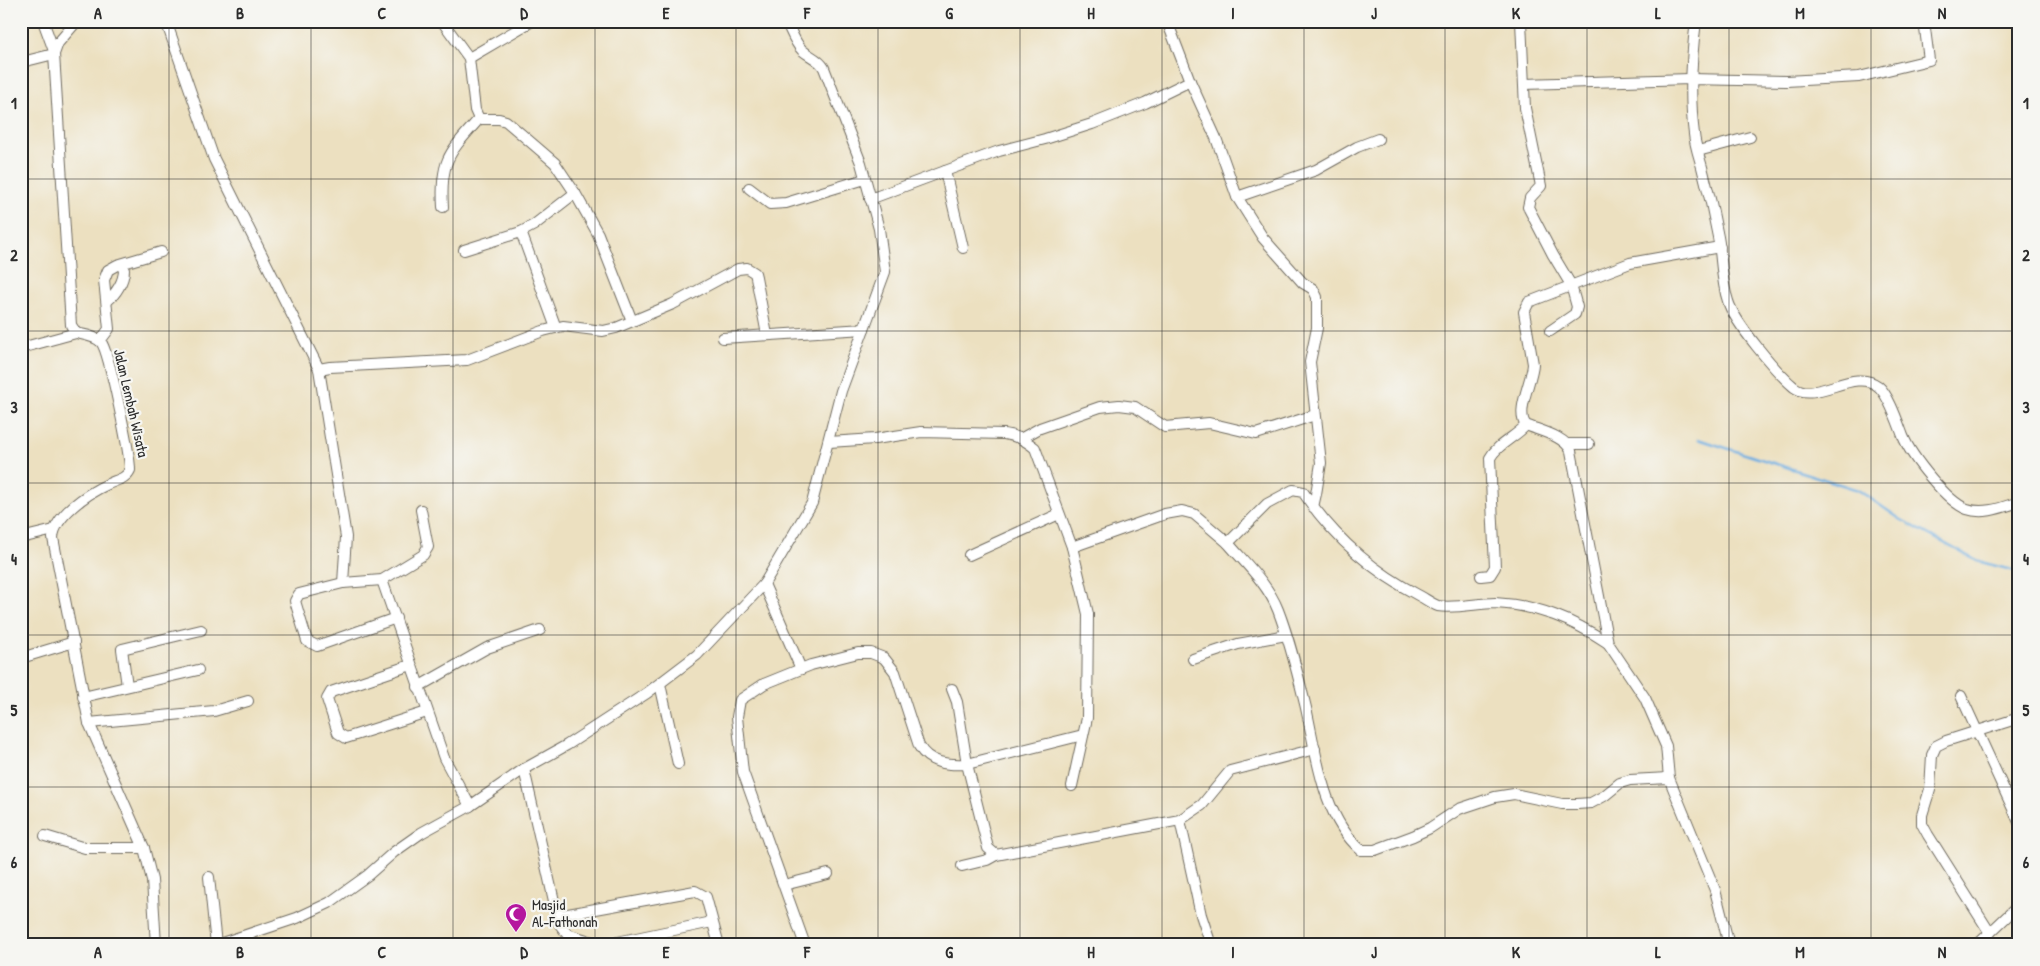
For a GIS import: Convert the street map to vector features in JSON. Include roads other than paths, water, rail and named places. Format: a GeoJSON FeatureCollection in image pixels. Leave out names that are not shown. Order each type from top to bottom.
{"type":"FeatureCollection","features":[{"type":"Feature","properties":{"kind":"street"},"geometry":{"type":"LineString","coordinates":[[21,348],[76,333],[72,325],[57,46],[42,21]]}},
{"type":"Feature","properties":{"kind":"street"},"geometry":{"type":"LineString","coordinates":[[22,62],[57,46],[77,21]]}},
{"type":"Feature","properties":{"kind":"street"},"geometry":{"type":"LineString","coordinates":[[166,21],[214,159],[320,369],[346,537],[343,583]]}},
{"type":"Feature","properties":{"kind":"street"},"geometry":{"type":"LineString","coordinates":[[442,21],[469,58],[475,110],[479,119]]}},
{"type":"Feature","properties":{"kind":"street"},"geometry":{"type":"LineString","coordinates":[[469,58],[532,21]]}},
{"type":"Feature","properties":{"kind":"street"},"geometry":{"type":"LineString","coordinates":[[209,876],[216,945],[297,918],[329,903],[421,833],[470,806],[524,769],[567,745],[660,684],[697,655],[764,584],[812,503],[841,391],[885,272],[879,229],[861,163],[824,68],[818,60],[806,54],[798,45],[786,21]]}},
{"type":"Feature","properties":{"kind":"street"},"geometry":{"type":"LineString","coordinates":[[1167,21],[1190,81],[1216,138],[1237,197],[1263,238],[1303,284],[1313,290],[1316,295],[1317,328],[1310,362],[1321,462],[1313,506]]}},
{"type":"Feature","properties":{"kind":"street"},"geometry":{"type":"LineString","coordinates":[[1520,21],[1525,108],[1541,186],[1530,198],[1528,207],[1571,285],[1577,307],[1576,312],[1550,331]]}},
{"type":"Feature","properties":{"kind":"street"},"geometry":{"type":"LineString","coordinates":[[1696,21],[1690,79],[1694,135],[1720,247],[1727,300],[1735,317],[1794,387],[1801,391],[1810,392],[1858,380],[1866,380],[1878,386],[1885,395],[1907,445],[1955,502],[1967,509],[1982,511],[2019,502]]}},
{"type":"Feature","properties":{"kind":"street"},"geometry":{"type":"LineString","coordinates":[[1524,84],[1690,79],[1786,81],[1859,77],[1929,60],[1924,21]]}},
{"type":"Feature","properties":{"kind":"street"},"geometry":{"type":"LineString","coordinates":[[48,33],[57,46]]}},
{"type":"Feature","properties":{"kind":"street"},"geometry":{"type":"LineString","coordinates":[[870,199],[999,151],[1092,124],[1145,103],[1190,81]]}},
{"type":"Feature","properties":{"kind":"street"},"geometry":{"type":"LineString","coordinates":[[443,208],[444,167],[455,147],[479,119],[499,118],[513,126],[551,158],[576,193],[598,234],[632,321]]}},
{"type":"Feature","properties":{"kind":"street"},"geometry":{"type":"LineString","coordinates":[[1698,151],[1750,137]]}},
{"type":"Feature","properties":{"kind":"street"},"geometry":{"type":"LineString","coordinates":[[1237,197],[1316,170],[1357,147],[1378,139]]}},
{"type":"Feature","properties":{"kind":"street"},"geometry":{"type":"LineString","coordinates":[[945,171],[963,248]]}},
{"type":"Feature","properties":{"kind":"street"},"geometry":{"type":"LineString","coordinates":[[749,188],[770,204],[786,203],[865,178]]}},
{"type":"Feature","properties":{"kind":"street"},"geometry":{"type":"LineString","coordinates":[[464,250],[521,232],[534,225],[576,193]]}},
{"type":"Feature","properties":{"kind":"street"},"geometry":{"type":"LineString","coordinates":[[521,232],[556,328]]}},
{"type":"Feature","properties":{"kind":"street"},"geometry":{"type":"LineString","coordinates":[[1589,444],[1568,444],[1526,425],[1521,413],[1533,364],[1524,312],[1525,306],[1529,302],[1571,285],[1630,264],[1720,247]]}},
{"type":"Feature","properties":{"kind":"street"},"geometry":{"type":"LineString","coordinates":[[100,341],[109,329],[104,280],[110,268],[161,252]]}},
{"type":"Feature","properties":{"kind":"street"},"geometry":{"type":"LineString","coordinates":[[107,301],[112,298],[124,276],[124,270],[121,265]]}},
{"type":"Feature","properties":{"kind":"street"},"geometry":{"type":"LineString","coordinates":[[320,369],[467,360],[563,326],[603,331],[616,328],[673,304],[738,269],[747,268],[756,277],[768,335]]}},
{"type":"Feature","properties":{"kind":"street"},"geometry":{"type":"LineString","coordinates":[[723,338],[864,329]]}},
{"type":"Feature","properties":{"kind":"street","name":"Jalan Lembah Wisata"},"geometry":{"type":"LineString","coordinates":[[54,530],[58,522],[89,494],[121,480],[130,470],[112,371],[104,347],[100,341],[76,333]]}},
{"type":"Feature","properties":{"kind":"street"},"geometry":{"type":"LineString","coordinates":[[1022,438],[1040,428],[1100,407],[1119,405],[1135,407],[1165,426],[1209,423],[1256,434],[1315,415]]}},
{"type":"Feature","properties":{"kind":"street"},"geometry":{"type":"LineString","coordinates":[[1481,576],[1490,575],[1495,567],[1490,458],[1495,450],[1518,434],[1526,425]]}},
{"type":"Feature","properties":{"kind":"street"},"geometry":{"type":"LineString","coordinates":[[829,442],[875,439],[921,432],[1004,434],[1022,438],[1035,448],[1072,547],[1088,614],[1087,718],[1072,786]]}},
{"type":"Feature","properties":{"kind":"street"},"geometry":{"type":"LineString","coordinates":[[1568,444],[1582,504],[1608,643]]}},
{"type":"Feature","properties":{"kind":"street"},"geometry":{"type":"LineString","coordinates":[[1228,543],[1268,504],[1293,490],[1303,492],[1344,541],[1363,558],[1395,583],[1438,606],[1495,603],[1551,612],[1589,630],[1608,643],[1645,698],[1666,746],[1669,778],[1715,890],[1729,945]]}},
{"type":"Feature","properties":{"kind":"street"},"geometry":{"type":"LineString","coordinates":[[396,618],[317,646],[311,645],[307,641],[295,600],[300,594],[343,583],[382,580],[423,555],[428,547],[421,510]]}},
{"type":"Feature","properties":{"kind":"street"},"geometry":{"type":"LineString","coordinates":[[1072,547],[1165,514],[1182,511],[1194,514],[1228,543],[1271,596],[1277,609],[1300,682],[1324,788],[1340,826],[1350,840],[1361,850],[1375,850],[1430,828],[1460,809],[1495,797],[1514,794],[1562,804],[1591,803],[1604,796],[1620,783],[1630,780],[1669,778]]}},
{"type":"Feature","properties":{"kind":"street"},"geometry":{"type":"LineString","coordinates":[[968,555],[1059,514]]}},
{"type":"Feature","properties":{"kind":"street"},"geometry":{"type":"LineString","coordinates":[[21,538],[54,530],[55,547],[89,723],[144,848],[152,880],[156,945]]}},
{"type":"Feature","properties":{"kind":"street"},"geometry":{"type":"LineString","coordinates":[[382,580],[444,758],[470,806]]}},
{"type":"Feature","properties":{"kind":"street"},"geometry":{"type":"LineString","coordinates":[[764,584],[801,669]]}},
{"type":"Feature","properties":{"kind":"street"},"geometry":{"type":"LineString","coordinates":[[127,686],[122,649],[201,630]]}},
{"type":"Feature","properties":{"kind":"street"},"geometry":{"type":"LineString","coordinates":[[418,687],[487,648],[540,630]]}},
{"type":"Feature","properties":{"kind":"street"},"geometry":{"type":"LineString","coordinates":[[1194,659],[1238,644],[1286,635]]}},
{"type":"Feature","properties":{"kind":"street"},"geometry":{"type":"LineString","coordinates":[[21,658],[74,642]]}},
{"type":"Feature","properties":{"kind":"street"},"geometry":{"type":"LineString","coordinates":[[805,945],[743,772],[737,718],[740,700],[750,692],[801,669],[858,653],[870,654],[884,658],[895,672],[923,753],[931,760],[940,763],[967,764],[1083,735]]}},
{"type":"Feature","properties":{"kind":"street"},"geometry":{"type":"LineString","coordinates":[[411,665],[331,692],[326,698],[338,733],[346,738],[427,712]]}},
{"type":"Feature","properties":{"kind":"street"},"geometry":{"type":"LineString","coordinates":[[83,697],[198,670]]}},
{"type":"Feature","properties":{"kind":"street"},"geometry":{"type":"LineString","coordinates":[[660,684],[678,764]]}},
{"type":"Feature","properties":{"kind":"street"},"geometry":{"type":"LineString","coordinates":[[952,689],[957,702],[967,764],[988,848],[996,855]]}},
{"type":"Feature","properties":{"kind":"street"},"geometry":{"type":"LineString","coordinates":[[1961,696],[2019,822]]}},
{"type":"Feature","properties":{"kind":"street"},"geometry":{"type":"LineString","coordinates":[[89,723],[214,711],[248,701]]}},
{"type":"Feature","properties":{"kind":"street"},"geometry":{"type":"LineString","coordinates":[[1990,933],[1928,835],[1922,820],[1932,776],[1933,750],[1940,743],[2019,718]]}},
{"type":"Feature","properties":{"kind":"street"},"geometry":{"type":"LineString","coordinates":[[962,866],[987,860],[996,855],[1180,820],[1202,805],[1230,771],[1316,748]]}},
{"type":"Feature","properties":{"kind":"street"},"geometry":{"type":"LineString","coordinates":[[524,769],[557,916],[564,932],[603,945],[712,922]]}},
{"type":"Feature","properties":{"kind":"street"},"geometry":{"type":"LineString","coordinates":[[1180,820],[1201,915],[1211,945]]}},
{"type":"Feature","properties":{"kind":"street"},"geometry":{"type":"LineString","coordinates":[[45,836],[85,848],[144,848]]}},
{"type":"Feature","properties":{"kind":"street"},"geometry":{"type":"LineString","coordinates":[[784,885],[828,874]]}},
{"type":"Feature","properties":{"kind":"street"},"geometry":{"type":"LineString","coordinates":[[557,916],[695,891],[706,897],[718,945]]}},
{"type":"Feature","properties":{"kind":"street"},"geometry":{"type":"LineString","coordinates":[[1977,945],[2019,905]]}},
{"type":"Feature","properties":{"kind":"waterway"},"geometry":{"type":"LineString","coordinates":[[1698,439],[1858,490],[1900,519],[1977,561],[2019,572]]}},
{"type":"Feature","properties":{"kind":"place","name":"Masjid Al-Fathonah"},"geometry":{"type":"Point","coordinates":[516,933]}}]}
